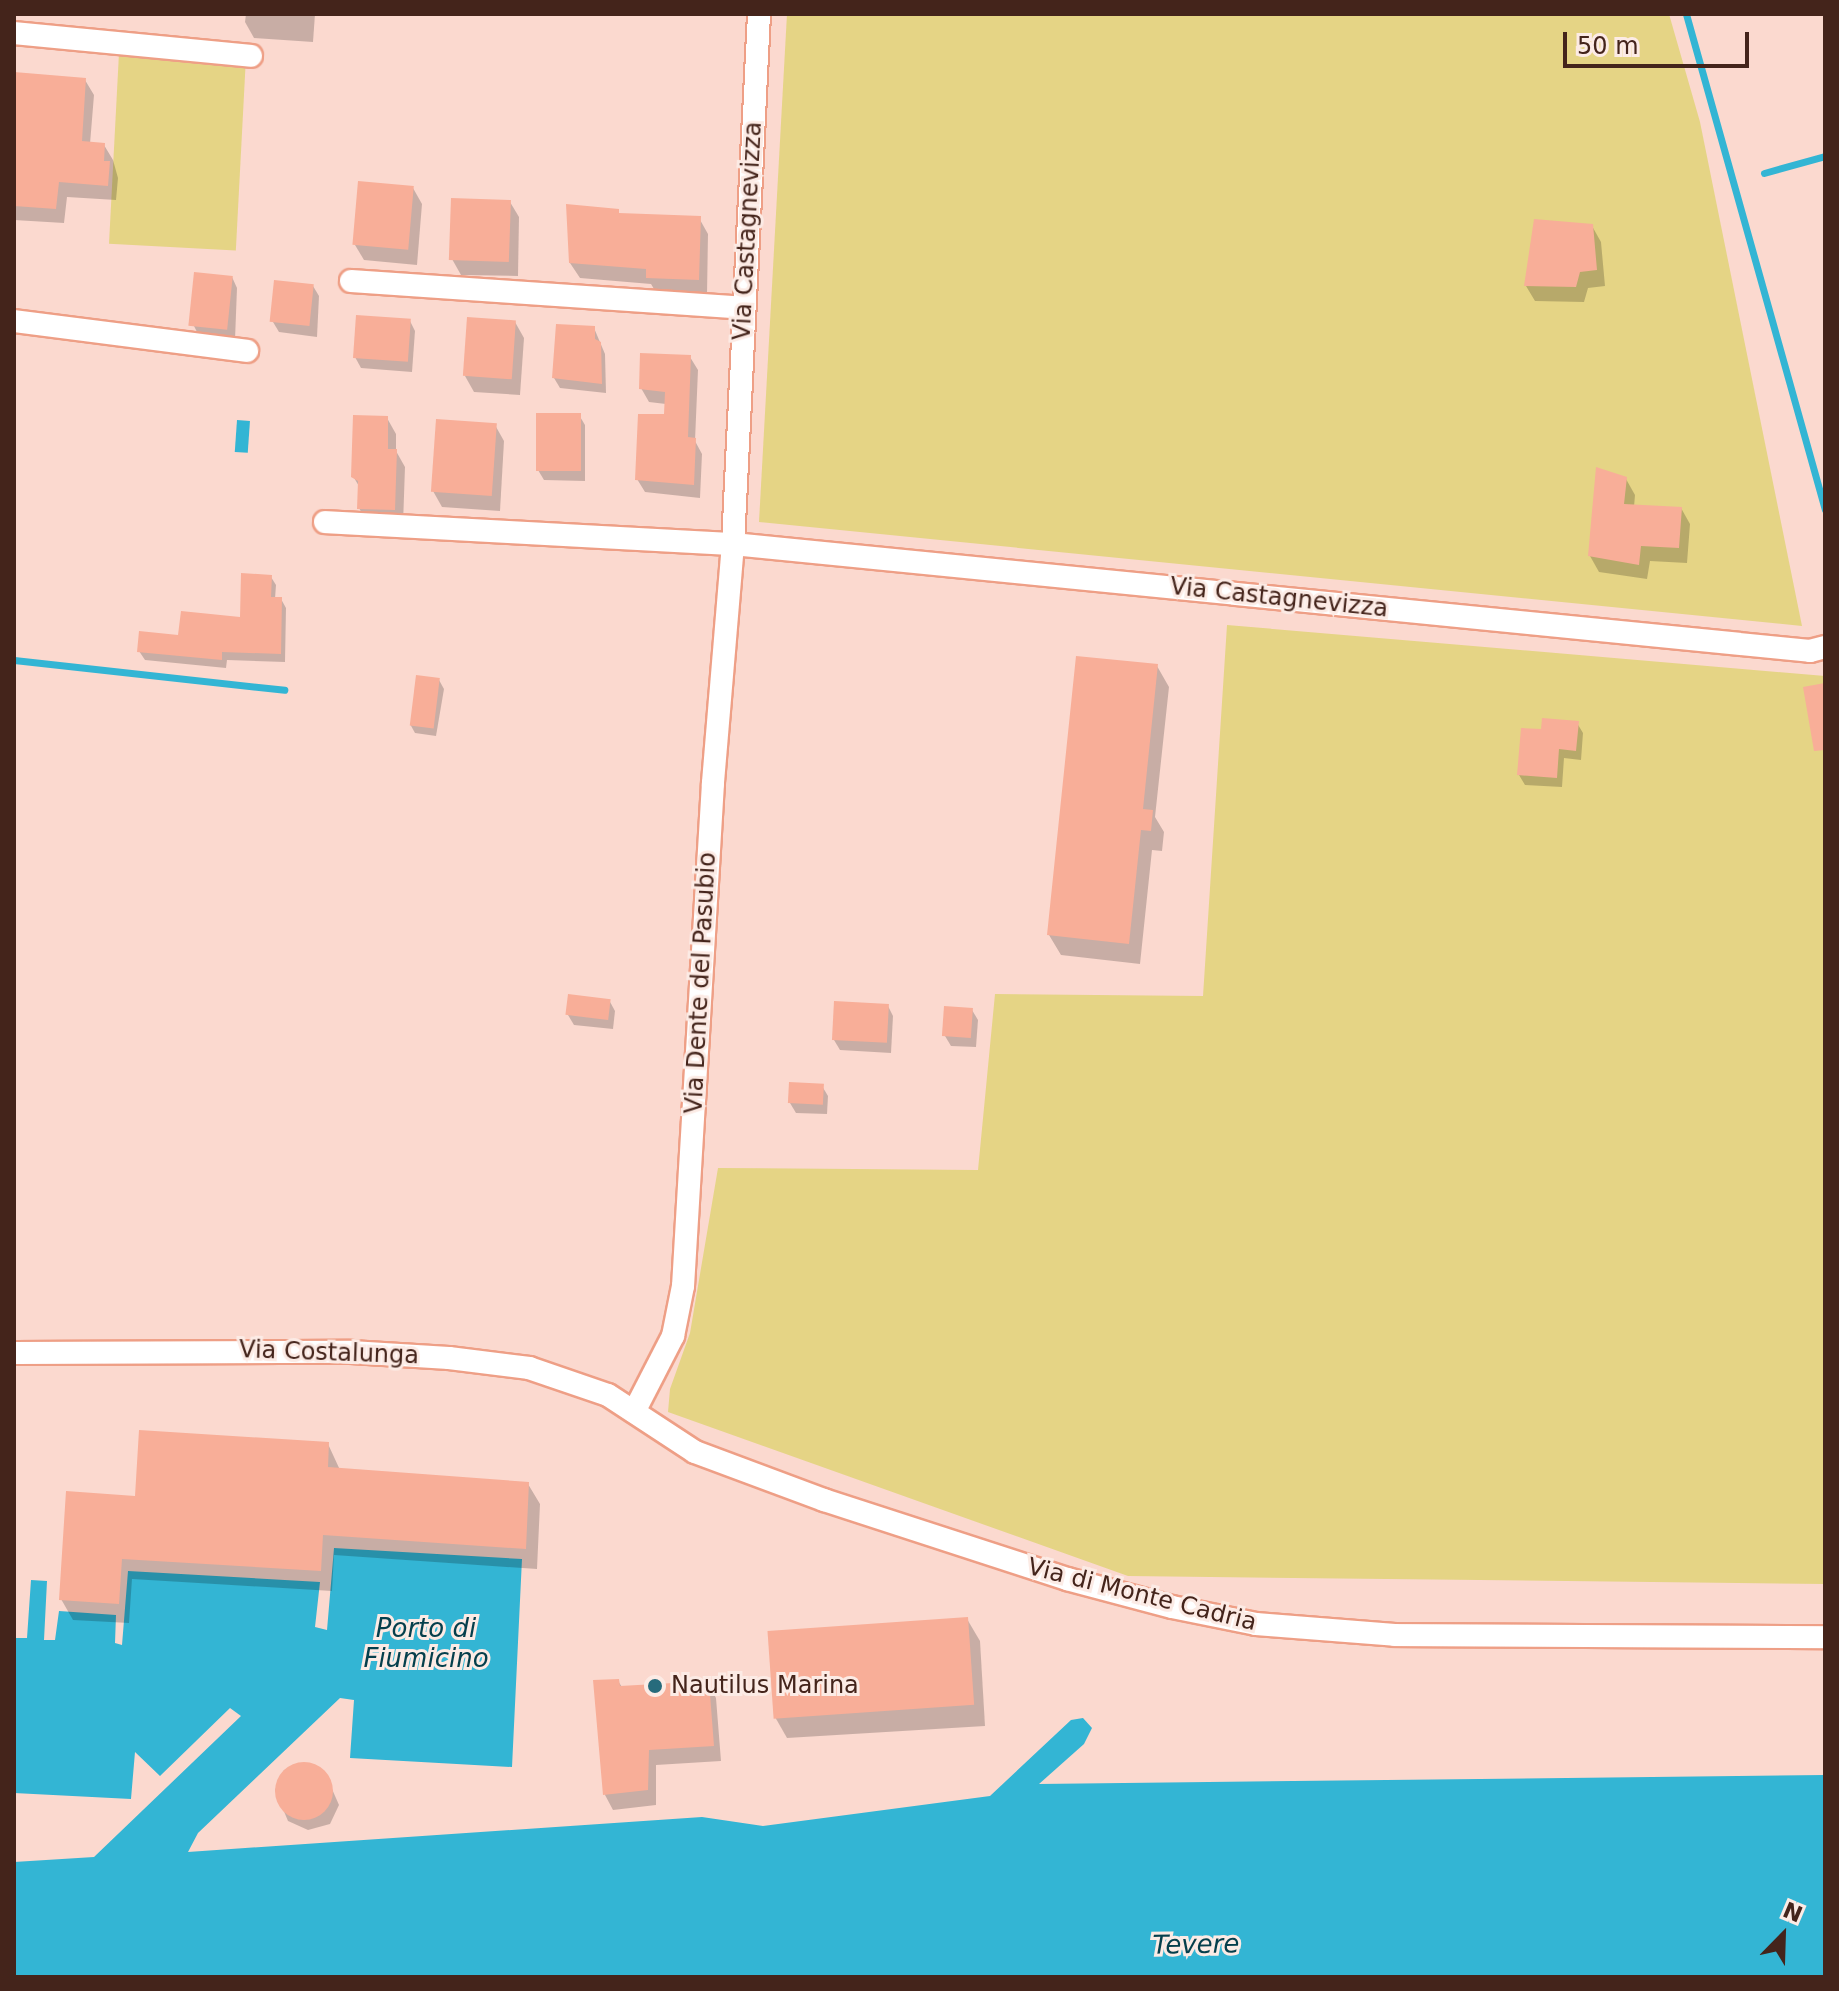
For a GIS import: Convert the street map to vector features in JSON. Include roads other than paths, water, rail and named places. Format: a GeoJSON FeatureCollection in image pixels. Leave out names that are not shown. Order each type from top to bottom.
{"type":"FeatureCollection","features":[{"type":"Feature","properties":{"kind":"street","name":"Via Castagnevizza"},"geometry":{"type":"LineString","coordinates":[[733,544],[759,14]]}},
{"type":"Feature","properties":{"kind":"street"},"geometry":{"type":"LineString","coordinates":[[14,33],[251,56]]}},
{"type":"Feature","properties":{"kind":"street"},"geometry":{"type":"LineString","coordinates":[[351,281],[743,308]]}},
{"type":"Feature","properties":{"kind":"street"},"geometry":{"type":"LineString","coordinates":[[14,321],[247,351]]}},
{"type":"Feature","properties":{"kind":"street","name":"Via Castagnevizza"},"geometry":{"type":"LineString","coordinates":[[325,522],[733,544],[1817,649]]}},
{"type":"Feature","properties":{"kind":"street","name":"Via Dente del Pasubio"},"geometry":{"type":"LineString","coordinates":[[634,1412],[673,1336],[683,1286],[713,783],[733,544]]}},
{"type":"Feature","properties":{"kind":"street","name":"Via Costalunga"},"geometry":{"type":"LineString","coordinates":[[14,1353],[351,1352],[449,1358],[529,1368],[608,1395],[634,1412]]}},
{"type":"Feature","properties":{"kind":"street","name":"Via di Monte Cadria"},"geometry":{"type":"LineString","coordinates":[[634,1412],[685,1447],[824,1500],[1023,1566],[1227,1619],[1366,1634],[1825,1637]]}},
{"type":"Feature","properties":{"kind":"water"},"geometry":{"type":"Polygon","coordinates":[[[237,420],[250,421],[248,453],[235,452],[237,420]]]}},
{"type":"Feature","properties":{"kind":"water"},"geometry":{"type":"Polygon","coordinates":[[[334,1548],[522,1559],[512,1767],[350,1758],[354,1700],[340,1698],[198,1833],[188,1852],[702,1817],[763,1826],[990,1796],[1071,1720],[1083,1718],[1092,1728],[1084,1744],[1039,1784],[1825,1775],[1825,1977],[14,1977],[14,1862],[94,1857],[241,1716],[230,1708],[160,1776],[135,1752],[131,1799],[14,1793],[14,1638],[27,1638],[31,1580],[47,1581],[44,1640],[55,1640],[59,1611],[116,1615],[115,1643],[122,1645],[128,1571],[320,1582],[315,1627],[327,1630],[334,1548]]]}},
{"type":"Feature","properties":{"kind":"waterway"},"geometry":{"type":"LineString","coordinates":[[1686,14],[1825,510]]}},
{"type":"Feature","properties":{"kind":"waterway"},"geometry":{"type":"LineString","coordinates":[[1764,173],[1825,156]]}},
{"type":"Feature","properties":{"kind":"waterway"},"geometry":{"type":"LineString","coordinates":[[14,660],[284,690]]}},
{"type":"Feature","properties":{"kind":"place","name":"Nautilus Marina"},"geometry":{"type":"Point","coordinates":[655,1686]}},
{"type":"Feature","properties":{"kind":"water label","name":"Porto di Fiumicino"},"geometry":{"type":"Point","coordinates":[426,1644]}},
{"type":"Feature","properties":{"kind":"water label","name":"Tevere"},"geometry":{"type":"Point","coordinates":[1196,1945]}}]}
